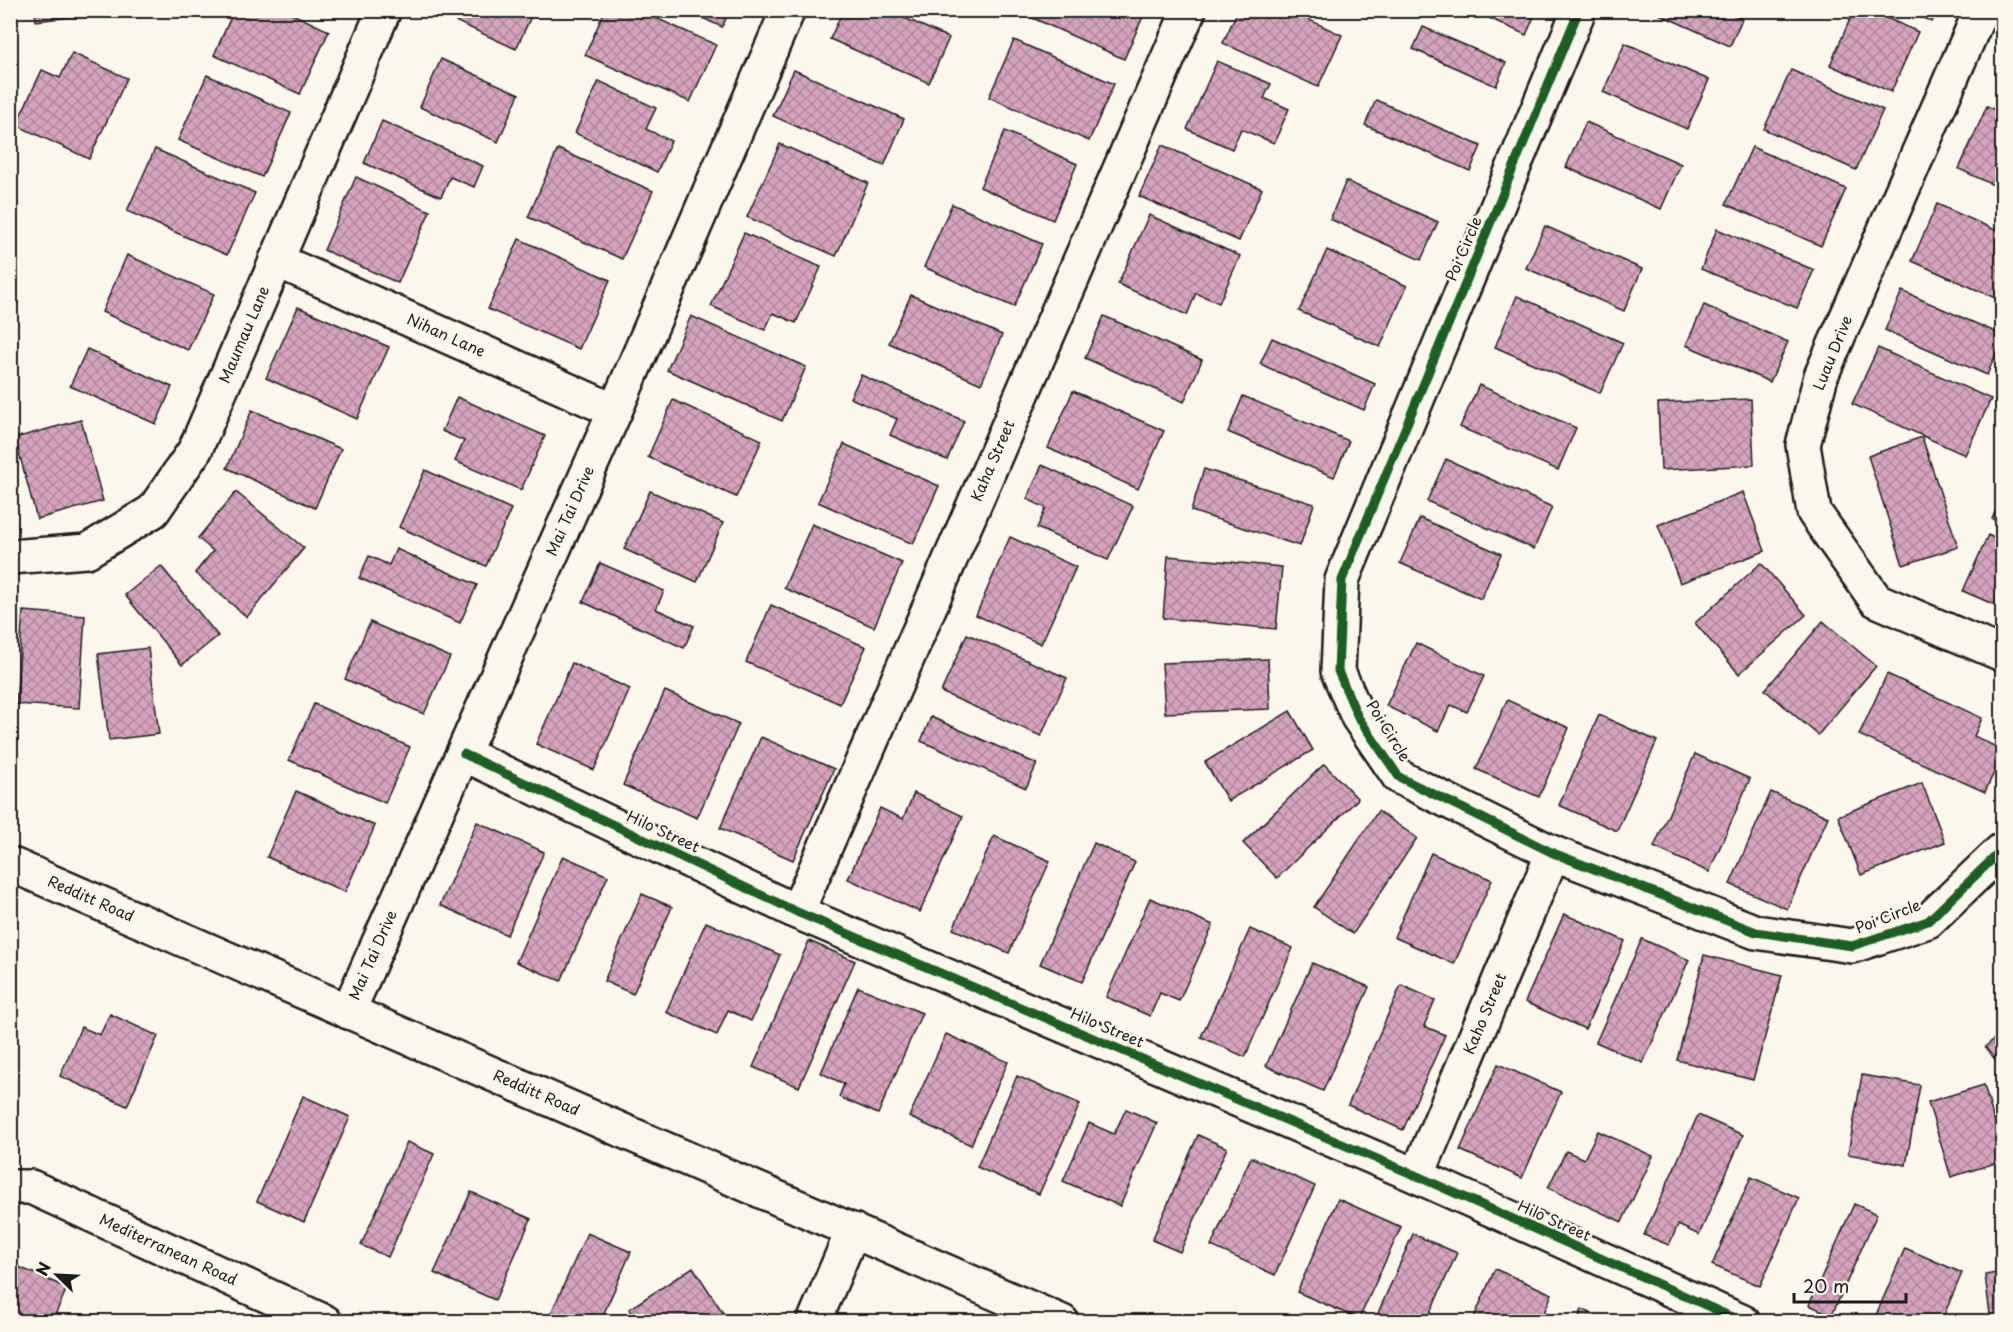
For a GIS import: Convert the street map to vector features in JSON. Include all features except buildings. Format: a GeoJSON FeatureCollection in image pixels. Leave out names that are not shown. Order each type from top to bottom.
{"type":"FeatureCollection","features":[{"type":"Feature","properties":{"kind":"street","name":"Maumau Lane"},"geometry":{"type":"LineString","coordinates":[[10,557],[87,551],[153,511],[195,450],[384,10]]}},
{"type":"Feature","properties":{"kind":"street","name":"Mai Tai Drive"},"geometry":{"type":"LineString","coordinates":[[348,1012],[615,411],[788,10]]}},
{"type":"Feature","properties":{"kind":"street","name":"Kaha Street"},"geometry":{"type":"LineString","coordinates":[[797,912],[1189,10]]}},
{"type":"Feature","properties":{"kind":"street","name":"Poi Circle"},"geometry":{"type":"LineString","coordinates":[[1579,10],[1342,580],[1338,671],[1358,717],[1399,777],[1553,853],[1756,933],[1852,946],[1928,921],[2002,850]]}},
{"type":"Feature","properties":{"kind":"street","name":"Luau Drive"},"geometry":{"type":"LineString","coordinates":[[1981,10],[1821,376],[1803,445],[1814,512],[1876,600],[2002,654]]}},
{"type":"Feature","properties":{"kind":"street","name":"Nihan Lane"},"geometry":{"type":"LineString","coordinates":[[276,260],[615,411]]}},
{"type":"Feature","properties":{"kind":"street","name":"Hilo Street"},"geometry":{"type":"LineString","coordinates":[[464,754],[797,912],[1417,1176],[1743,1322]]}},
{"type":"Feature","properties":{"kind":"street","name":"Kaho Street"},"geometry":{"type":"LineString","coordinates":[[1417,1176],[1553,853]]}},
{"type":"Feature","properties":{"kind":"street","name":"Redditt Road"},"geometry":{"type":"LineString","coordinates":[[10,864],[1062,1322]]}},
{"type":"Feature","properties":{"kind":"street","name":"Mediterranean Road"},"geometry":{"type":"LineString","coordinates":[[10,1187],[30,1187],[308,1318]]}},
{"type":"Feature","properties":{"kind":"street"},"geometry":{"type":"LineString","coordinates":[[814,1322],[853,1230]]}},
{"type":"Feature","properties":{"kind":"cycle path"},"geometry":{"type":"LineString","coordinates":[[1579,10],[1342,580],[1338,671],[1358,717],[1399,777],[1553,853],[1756,932],[1852,946],[1928,921],[2002,850]]}},
{"type":"Feature","properties":{"kind":"cycle path"},"geometry":{"type":"LineString","coordinates":[[464,754],[797,912],[1417,1176],[1743,1322]]}}]}
